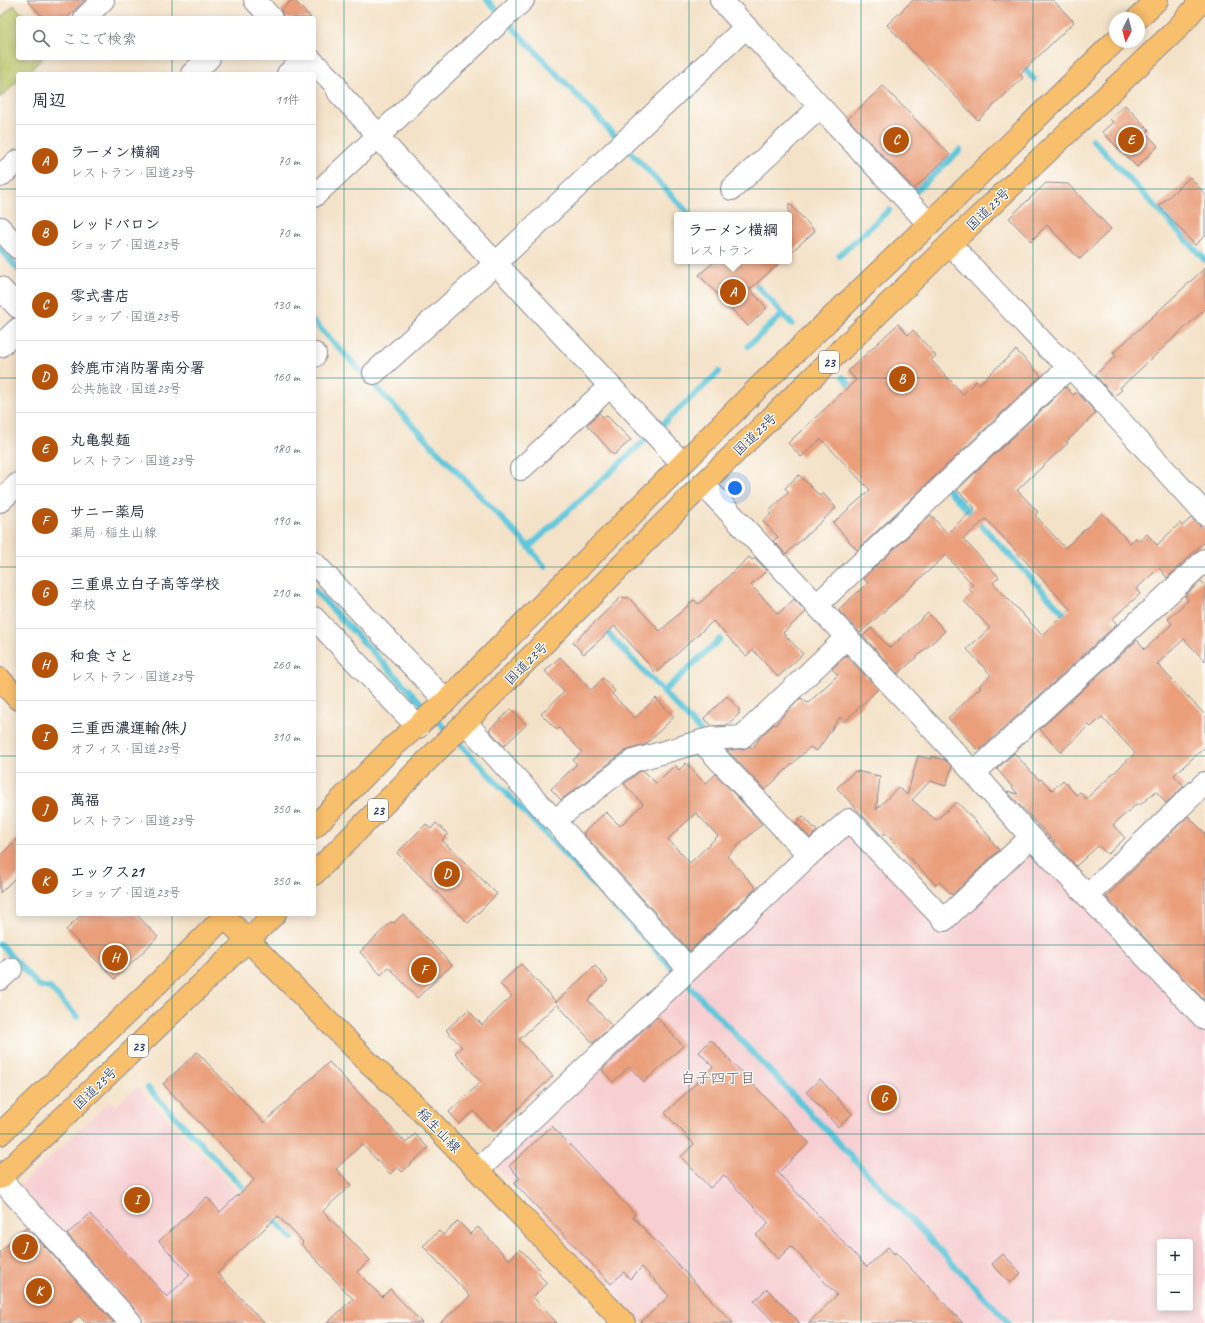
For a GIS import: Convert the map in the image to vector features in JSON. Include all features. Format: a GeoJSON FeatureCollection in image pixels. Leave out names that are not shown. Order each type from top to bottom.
{"type":"FeatureCollection","features":[{"type":"Feature","properties":{"kind":"main road"},"geometry":{"type":"LineString","coordinates":[[1144,12],[1157,0]]}},
{"type":"Feature","properties":{"kind":"main road","name":"国道23号"},"geometry":{"type":"LineString","coordinates":[[316,872],[463,726],[702,484],[950,244],[1176,30],[1202,2]]}},
{"type":"Feature","properties":{"kind":"main road","name":"23"},"geometry":{"type":"LineString","coordinates":[[316,825],[393,747],[418,727],[442,704],[682,464],[1109,47]]}},
{"type":"Feature","properties":{"kind":"main road"},"geometry":{"type":"LineString","coordinates":[[0,679],[16,697]]}},
{"type":"Feature","properties":{"kind":"main road","name":"23"},"geometry":{"type":"LineString","coordinates":[[0,1134],[155,986],[223,916]]}},
{"type":"Feature","properties":{"kind":"main road","name":"稲生山線"},"geometry":{"type":"LineString","coordinates":[[225,916],[370,1064],[416,1106],[624,1323]]}},
{"type":"Feature","properties":{"kind":"main road","name":"国道23号"},"geometry":{"type":"LineString","coordinates":[[0,1178],[249,941],[273,916]]}},
{"type":"Feature","properties":{"kind":"street"},"geometry":{"type":"LineString","coordinates":[[87,16],[103,0]]}},
{"type":"Feature","properties":{"kind":"street"},"geometry":{"type":"LineString","coordinates":[[721,0],[928,224]]}},
{"type":"Feature","properties":{"kind":"street"},"geometry":{"type":"LineString","coordinates":[[316,194],[511,12]]}},
{"type":"Feature","properties":{"kind":"street"},"geometry":{"type":"LineString","coordinates":[[374,373],[495,264],[746,27]]}},
{"type":"Feature","properties":{"kind":"street"},"geometry":{"type":"LineString","coordinates":[[194,72],[207,60]]}},
{"type":"Feature","properties":{"kind":"street"},"geometry":{"type":"LineString","coordinates":[[290,72],[304,60]]}},
{"type":"Feature","properties":{"kind":"street"},"geometry":{"type":"LineString","coordinates":[[311,60],[334,84],[338,93],[370,126],[377,136],[682,464]]}},
{"type":"Feature","properties":{"kind":"street"},"geometry":{"type":"LineString","coordinates":[[732,189],[820,108]]}},
{"type":"Feature","properties":{"kind":"street"},"geometry":{"type":"LineString","coordinates":[[0,176],[16,162]]}},
{"type":"Feature","properties":{"kind":"street"},"geometry":{"type":"LineString","coordinates":[[0,228],[16,246]]}},
{"type":"Feature","properties":{"kind":"street"},"geometry":{"type":"LineString","coordinates":[[950,244],[1050,350],[1070,366],[1205,514]]}},
{"type":"Feature","properties":{"kind":"street"},"geometry":{"type":"LineString","coordinates":[[0,288],[16,305]]}},
{"type":"Feature","properties":{"kind":"street"},"geometry":{"type":"LineString","coordinates":[[0,346],[16,331]]}},
{"type":"Feature","properties":{"kind":"street"},"geometry":{"type":"LineString","coordinates":[[817,605],[1070,366]]}},
{"type":"Feature","properties":{"kind":"street"},"geometry":{"type":"LineString","coordinates":[[521,469],[610,386]]}},
{"type":"Feature","properties":{"kind":"street"},"geometry":{"type":"LineString","coordinates":[[702,484],[847,637],[1032,837],[1204,1017]]}},
{"type":"Feature","properties":{"kind":"street"},"geometry":{"type":"LineString","coordinates":[[0,501],[16,486]]}},
{"type":"Feature","properties":{"kind":"street"},"geometry":{"type":"LineString","coordinates":[[974,773],[1205,560]]}},
{"type":"Feature","properties":{"kind":"street"},"geometry":{"type":"LineString","coordinates":[[316,565],[442,704]]}},
{"type":"Feature","properties":{"kind":"street"},"geometry":{"type":"LineString","coordinates":[[316,620],[418,727]]}},
{"type":"Feature","properties":{"kind":"street"},"geometry":{"type":"LineString","coordinates":[[555,820],[633,761],[701,741],[742,737],[847,637]]}},
{"type":"Feature","properties":{"kind":"street"},"geometry":{"type":"LineString","coordinates":[[463,726],[555,820],[689,969]]}},
{"type":"Feature","properties":{"kind":"street"},"geometry":{"type":"LineString","coordinates":[[701,741],[809,854]]}},
{"type":"Feature","properties":{"kind":"street"},"geometry":{"type":"LineString","coordinates":[[1088,894],[1205,783]]}},
{"type":"Feature","properties":{"kind":"street"},"geometry":{"type":"LineString","coordinates":[[478,1170],[809,854],[849,820],[944,920],[1032,837]]}},
{"type":"Feature","properties":{"kind":"street"},"geometry":{"type":"LineString","coordinates":[[0,1178],[131,1323]]}},
{"type":"Feature","properties":{"kind":"shaded area"},"geometry":{"type":"Polygon","coordinates":[[[842,832],[852,836],[941,930],[1027,850],[1037,852],[1205,1032],[1205,1323],[642,1323],[494,1164],[842,832]]]}},
{"type":"Feature","properties":{"kind":"shaded area"},"geometry":{"type":"Polygon","coordinates":[[[137,1086],[257,1213],[142,1320],[18,1187],[111,1100],[116,1106],[137,1086]]]}},
{"type":"Feature","properties":{"kind":"green space"},"geometry":{"type":"Polygon","coordinates":[[[14,5],[25,16],[16,16],[16,60],[41,60],[28,72],[16,72],[16,83],[0,98],[0,18],[14,5]]]}},
{"type":"Feature","properties":{"kind":"building"},"geometry":{"type":"Polygon","coordinates":[[[27,0],[85,0],[69,16],[42,16],[27,0]]]}},
{"type":"Feature","properties":{"kind":"building"},"geometry":{"type":"Polygon","coordinates":[[[292,0],[294,0],[309,16],[282,16],[281,10],[292,0]]]}},
{"type":"Feature","properties":{"kind":"building"},"geometry":{"type":"Polygon","coordinates":[[[913,0],[1053,0],[1074,22],[1020,74],[1023,78],[978,120],[887,25],[913,0]]]}},
{"type":"Feature","properties":{"kind":"building"},"geometry":{"type":"Polygon","coordinates":[[[883,86],[950,155],[914,189],[848,119],[883,86]]]}},
{"type":"Feature","properties":{"kind":"building"},"geometry":{"type":"Polygon","coordinates":[[[1125,105],[1149,130],[1146,133],[1158,146],[1137,167],[1102,132],[1113,122],[1110,119],[1125,105]]]}},
{"type":"Feature","properties":{"kind":"building"},"geometry":{"type":"Polygon","coordinates":[[[1190,177],[1205,194],[1205,236],[1195,245],[1159,206],[1190,177]]]}},
{"type":"Feature","properties":{"kind":"building"},"geometry":{"type":"Polygon","coordinates":[[[1046,183],[1068,184],[1111,229],[1080,259],[1047,225],[1031,241],[1009,218],[1046,183]]]}},
{"type":"Feature","properties":{"kind":"building"},"geometry":{"type":"Polygon","coordinates":[[[789,203],[815,231],[792,251],[792,212],[789,212],[789,203]]]}},
{"type":"Feature","properties":{"kind":"building"},"geometry":{"type":"Polygon","coordinates":[[[712,264],[779,264],[750,289],[767,308],[748,326],[699,275],[712,264]]]}},
{"type":"Feature","properties":{"kind":"building"},"geometry":{"type":"Polygon","coordinates":[[[1205,268],[1205,309],[1120,388],[1122,390],[1114,396],[1095,375],[1116,356],[1113,353],[1205,268]]]}},
{"type":"Feature","properties":{"kind":"building"},"geometry":{"type":"Polygon","coordinates":[[[898,324],[908,335],[913,330],[936,356],[931,360],[963,394],[976,381],[979,384],[1016,350],[1041,376],[857,550],[833,523],[870,490],[821,439],[801,457],[788,443],[856,380],[848,371],[898,324]]]}},
{"type":"Feature","properties":{"kind":"building"},"geometry":{"type":"Polygon","coordinates":[[[1066,387],[1073,395],[1077,392],[1096,413],[1066,442],[1068,443],[1017,490],[1038,512],[1035,515],[1065,548],[1102,513],[1130,543],[1136,538],[1139,541],[1147,534],[1157,545],[1180,523],[1182,526],[1191,518],[1205,530],[1205,541],[1167,578],[1159,568],[1136,589],[1140,594],[1112,619],[1117,624],[980,750],[978,748],[977,749],[948,718],[981,687],[979,686],[991,675],[967,649],[990,628],[964,601],[973,593],[969,589],[973,585],[946,555],[860,633],[838,610],[868,583],[863,578],[931,515],[947,533],[975,508],[957,490],[1066,387]],[[986,519],[963,539],[999,577],[993,583],[1042,635],[1070,609],[986,519]]]}},
{"type":"Feature","properties":{"kind":"building"},"geometry":{"type":"Polygon","coordinates":[[[599,413],[603,417],[607,416],[631,440],[614,455],[587,425],[599,413]]]}},
{"type":"Feature","properties":{"kind":"building"},"geometry":{"type":"Polygon","coordinates":[[[799,475],[820,496],[823,493],[836,508],[786,554],[773,541],[778,537],[763,521],[771,514],[769,511],[789,492],[785,488],[799,475]]]}},
{"type":"Feature","properties":{"kind":"building"},"geometry":{"type":"Polygon","coordinates":[[[749,557],[752,560],[755,558],[767,570],[751,585],[778,614],[794,599],[806,612],[783,633],[803,654],[778,677],[753,650],[746,656],[713,621],[656,673],[615,626],[584,654],[573,643],[621,597],[629,598],[660,631],[694,600],[699,604],[749,557]]]}},
{"type":"Feature","properties":{"kind":"building"},"geometry":{"type":"Polygon","coordinates":[[[1201,581],[1205,585],[1205,661],[1184,639],[1157,664],[1205,715],[1205,747],[1174,775],[1184,786],[1166,803],[1156,791],[1140,805],[1138,803],[1113,825],[1125,838],[1108,854],[1098,846],[1076,866],[1007,791],[1018,794],[997,769],[1014,753],[1039,780],[1041,779],[1052,790],[1063,780],[1076,795],[1080,792],[1086,799],[1135,753],[1102,717],[1091,727],[1089,725],[1061,752],[1040,729],[1137,640],[1145,649],[1172,624],[1168,619],[1188,600],[1185,596],[1201,581]]]}},
{"type":"Feature","properties":{"kind":"building"},"geometry":{"type":"Polygon","coordinates":[[[928,613],[945,631],[898,674],[863,636],[871,628],[890,648],[928,613]]]}},
{"type":"Feature","properties":{"kind":"building"},"geometry":{"type":"Polygon","coordinates":[[[846,655],[878,689],[844,722],[840,717],[817,751],[810,747],[765,790],[727,750],[743,749],[750,746],[752,749],[762,735],[774,724],[776,725],[801,698],[808,703],[838,675],[832,669],[846,655]]]}},
{"type":"Feature","properties":{"kind":"building"},"geometry":{"type":"Polygon","coordinates":[[[560,657],[591,690],[603,678],[615,691],[612,694],[635,718],[656,698],[674,717],[645,745],[625,751],[561,800],[551,789],[577,764],[573,760],[582,752],[559,728],[557,730],[541,714],[564,692],[545,671],[560,657]]]}},
{"type":"Feature","properties":{"kind":"building"},"geometry":{"type":"Polygon","coordinates":[[[727,696],[740,710],[738,711],[740,713],[727,725],[712,726],[704,718],[727,696]]]}},
{"type":"Feature","properties":{"kind":"building"},"geometry":{"type":"Polygon","coordinates":[[[511,709],[526,725],[504,746],[489,730],[511,709]]]}},
{"type":"Feature","properties":{"kind":"building"},"geometry":{"type":"Polygon","coordinates":[[[918,756],[931,759],[931,756],[945,760],[952,767],[946,786],[930,781],[912,800],[936,820],[957,802],[991,838],[990,839],[999,850],[952,895],[940,882],[936,885],[885,833],[882,836],[837,788],[855,771],[880,776],[876,810],[898,787],[907,795],[918,756]]]}},
{"type":"Feature","properties":{"kind":"building"},"geometry":{"type":"Polygon","coordinates":[[[686,763],[705,784],[716,774],[762,824],[727,856],[756,888],[690,951],[583,833],[606,812],[620,826],[643,804],[624,784],[639,772],[644,771],[656,783],[675,765],[679,770],[686,763]],[[696,813],[668,839],[690,863],[718,836],[696,813]]]}},
{"type":"Feature","properties":{"kind":"building"},"geometry":{"type":"Polygon","coordinates":[[[803,816],[817,831],[810,838],[796,823],[803,816]]]}},
{"type":"Feature","properties":{"kind":"building"},"geometry":{"type":"Polygon","coordinates":[[[1188,816],[1205,833],[1205,1001],[1106,897],[1188,816]]]}},
{"type":"Feature","properties":{"kind":"building"},"geometry":{"type":"Polygon","coordinates":[[[436,823],[448,834],[442,840],[497,894],[468,923],[397,853],[426,824],[431,829],[436,823]]]}},
{"type":"Feature","properties":{"kind":"building"},"geometry":{"type":"Polygon","coordinates":[[[16,840],[16,877],[0,893],[0,856],[16,840]]]}},
{"type":"Feature","properties":{"kind":"building"},"geometry":{"type":"Polygon","coordinates":[[[403,914],[452,965],[417,998],[389,967],[381,975],[360,952],[391,922],[394,923],[403,914]]]}},
{"type":"Feature","properties":{"kind":"building"},"geometry":{"type":"Polygon","coordinates":[[[80,916],[138,916],[158,937],[115,979],[66,930],[80,916]]]}},
{"type":"Feature","properties":{"kind":"building"},"geometry":{"type":"Polygon","coordinates":[[[521,964],[556,1002],[595,966],[608,981],[588,1000],[612,1026],[593,1043],[557,1004],[519,1040],[553,1076],[493,1132],[474,1111],[459,1124],[449,1112],[481,1082],[455,1053],[462,1047],[446,1030],[468,1010],[482,1025],[512,996],[500,984],[521,964]]]}},
{"type":"Feature","properties":{"kind":"building"},"geometry":{"type":"Polygon","coordinates":[[[657,1017],[683,1046],[644,1082],[629,1067],[613,1082],[602,1070],[657,1017]]]}},
{"type":"Feature","properties":{"kind":"building"},"geometry":{"type":"Polygon","coordinates":[[[711,1040],[809,1143],[778,1173],[867,1267],[888,1247],[894,1254],[895,1252],[963,1323],[808,1323],[837,1295],[791,1246],[778,1259],[756,1235],[769,1223],[724,1175],[710,1188],[681,1157],[694,1144],[665,1113],[713,1067],[699,1052],[711,1040]]]}},
{"type":"Feature","properties":{"kind":"building"},"geometry":{"type":"Polygon","coordinates":[[[197,1052],[264,1123],[329,1062],[406,1143],[415,1134],[428,1148],[402,1172],[397,1167],[390,1174],[362,1144],[336,1169],[351,1185],[323,1211],[370,1260],[357,1272],[382,1297],[390,1289],[422,1323],[327,1323],[353,1299],[301,1244],[303,1242],[278,1216],[217,1273],[264,1323],[143,1323],[140,1315],[67,1234],[90,1214],[167,1297],[190,1275],[159,1241],[207,1197],[220,1212],[254,1180],[163,1084],[197,1052]]]}},
{"type":"Feature","properties":{"kind":"building"},"geometry":{"type":"Polygon","coordinates":[[[820,1079],[852,1114],[838,1127],[806,1092],[820,1079]]]}},
{"type":"Feature","properties":{"kind":"building"},"geometry":{"type":"Polygon","coordinates":[[[552,1126],[635,1214],[633,1217],[733,1323],[640,1323],[669,1296],[642,1267],[630,1279],[624,1272],[611,1284],[514,1183],[520,1178],[509,1166],[552,1126]]]}},
{"type":"Feature","properties":{"kind":"building"},"geometry":{"type":"Polygon","coordinates":[[[458,1221],[470,1234],[478,1227],[509,1260],[520,1249],[541,1271],[538,1274],[547,1283],[533,1297],[557,1323],[440,1323],[470,1296],[423,1246],[439,1231],[443,1235],[458,1221]]]}},
{"type":"Feature","properties":{"kind":"building"},"geometry":{"type":"Polygon","coordinates":[[[26,1228],[49,1251],[114,1323],[86,1323],[79,1316],[71,1323],[0,1323],[0,1252],[26,1228]]]}},
{"type":"Feature","properties":{"kind":"building"},"geometry":{"type":"Polygon","coordinates":[[[1003,1254],[1021,1273],[1010,1283],[992,1264],[1003,1254]]]}},
{"type":"Feature","properties":{"kind":"building"},"geometry":{"type":"Polygon","coordinates":[[[767,1289],[800,1323],[775,1323],[754,1301],[767,1289]]]}},
{"type":"Feature","properties":{"kind":"waterway"},"geometry":{"type":"LineString","coordinates":[[487,0],[687,212]]}},
{"type":"Feature","properties":{"kind":"waterway"},"geometry":{"type":"LineString","coordinates":[[1020,64],[1034,79]]}},
{"type":"Feature","properties":{"kind":"waterway"},"geometry":{"type":"LineString","coordinates":[[1092,139],[1205,260]]}},
{"type":"Feature","properties":{"kind":"waterway"},"geometry":{"type":"LineString","coordinates":[[915,192],[960,150]]}},
{"type":"Feature","properties":{"kind":"waterway"},"geometry":{"type":"LineString","coordinates":[[839,256],[889,210]]}},
{"type":"Feature","properties":{"kind":"waterway"},"geometry":{"type":"LineString","coordinates":[[0,249],[16,267]]}},
{"type":"Feature","properties":{"kind":"waterway"},"geometry":{"type":"LineString","coordinates":[[750,278],[792,324]]}},
{"type":"Feature","properties":{"kind":"waterway"},"geometry":{"type":"LineString","coordinates":[[748,346],[783,314]]}},
{"type":"Feature","properties":{"kind":"waterway"},"geometry":{"type":"LineString","coordinates":[[316,324],[529,547],[719,372]]}},
{"type":"Feature","properties":{"kind":"waterway"},"geometry":{"type":"LineString","coordinates":[[843,377],[855,390]]}},
{"type":"Feature","properties":{"kind":"waterway"},"geometry":{"type":"LineString","coordinates":[[930,470],[1070,620]]}},
{"type":"Feature","properties":{"kind":"waterway"},"geometry":{"type":"LineString","coordinates":[[529,547],[545,567]]}},
{"type":"Feature","properties":{"kind":"waterway"},"geometry":{"type":"LineString","coordinates":[[316,592],[1009,1323]]}},
{"type":"Feature","properties":{"kind":"waterway"},"geometry":{"type":"LineString","coordinates":[[602,627],[704,735]]}},
{"type":"Feature","properties":{"kind":"waterway"},"geometry":{"type":"LineString","coordinates":[[663,692],[720,639]]}},
{"type":"Feature","properties":{"kind":"waterway"},"geometry":{"type":"LineString","coordinates":[[0,944],[39,986],[50,988],[77,1017]]}},
{"type":"Feature","properties":{"kind":"waterway"},"geometry":{"type":"LineString","coordinates":[[148,1088],[249,1194]]}},
{"type":"Feature","properties":{"kind":"waterway"},"geometry":{"type":"LineString","coordinates":[[269,1215],[292,1238]]}},
{"type":"Feature","properties":{"kind":"place","name":"零式書店"},"geometry":{"type":"Point","coordinates":[896,140]}},
{"type":"Feature","properties":{"kind":"place","name":"丸亀製麺"},"geometry":{"type":"Point","coordinates":[1131,140]}},
{"type":"Feature","properties":{"kind":"place","name":"ラーメン横綱"},"geometry":{"type":"Point","coordinates":[733,292]}},
{"type":"Feature","properties":{"kind":"place","name":"レッドバロン"},"geometry":{"type":"Point","coordinates":[902,379]}},
{"type":"Feature","properties":{"kind":"place","name":"鈴鹿市消防署南分署"},"geometry":{"type":"Point","coordinates":[447,874]}},
{"type":"Feature","properties":{"kind":"place","name":"和食 さと"},"geometry":{"type":"Point","coordinates":[115,958]}},
{"type":"Feature","properties":{"kind":"place","name":"サニー薬局"},"geometry":{"type":"Point","coordinates":[424,970]}},
{"type":"Feature","properties":{"kind":"place","name":"三重県立白子高等学校"},"geometry":{"type":"Point","coordinates":[884,1098]}},
{"type":"Feature","properties":{"kind":"place","name":"三重西濃運輸(株)"},"geometry":{"type":"Point","coordinates":[137,1200]}},
{"type":"Feature","properties":{"kind":"place","name":"萬福"},"geometry":{"type":"Point","coordinates":[25,1247]}},
{"type":"Feature","properties":{"kind":"place","name":"エックス21"},"geometry":{"type":"Point","coordinates":[39,1291]}},
{"type":"Feature","properties":{"kind":"district","name":"白子四丁目"},"geometry":{"type":"Point","coordinates":[718,1078]}}]}
